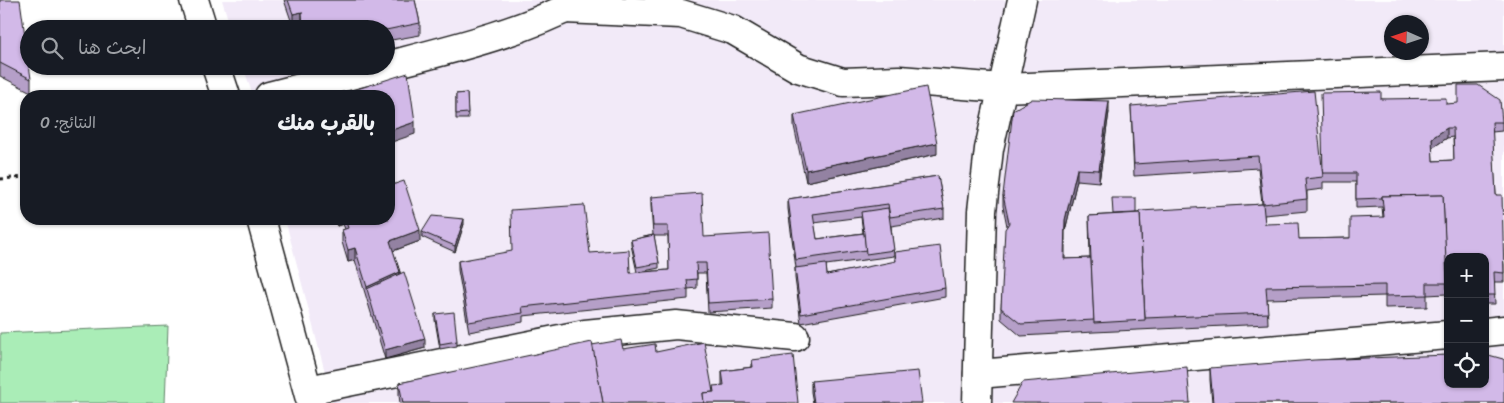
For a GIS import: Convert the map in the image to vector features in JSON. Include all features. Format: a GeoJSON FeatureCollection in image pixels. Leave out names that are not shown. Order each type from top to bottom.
{"type":"FeatureCollection","features":[{"type":"Feature","properties":{"kind":"street"},"geometry":{"type":"LineString","coordinates":[[194,0],[200,20]]}},
{"type":"Feature","properties":{"kind":"street"},"geometry":{"type":"LineString","coordinates":[[977,403],[982,210],[989,149],[1022,0]]}},
{"type":"Feature","properties":{"kind":"street"},"geometry":{"type":"LineString","coordinates":[[395,64],[476,43],[573,5],[681,14],[733,30],[798,68],[843,82],[899,80],[1002,88],[1504,67]]}},
{"type":"Feature","properties":{"kind":"street"},"geometry":{"type":"LineString","coordinates":[[219,75],[224,90]]}},
{"type":"Feature","properties":{"kind":"street"},"geometry":{"type":"LineString","coordinates":[[292,90],[351,75]]}},
{"type":"Feature","properties":{"kind":"street"},"geometry":{"type":"LineString","coordinates":[[263,225],[310,397],[585,334],[628,328],[676,325],[795,337]]}},
{"type":"Feature","properties":{"kind":"street"},"geometry":{"type":"LineString","coordinates":[[1489,332],[1504,330]]}},
{"type":"Feature","properties":{"kind":"street"},"geometry":{"type":"LineString","coordinates":[[978,374],[1444,335]]}},
{"type":"Feature","properties":{"kind":"path"},"geometry":{"type":"LineString","coordinates":[[0,179],[20,177]]}},
{"type":"Feature","properties":{"kind":"shaded area"},"geometry":{"type":"Polygon","coordinates":[[[222,0],[1504,0],[1504,403],[333,403],[287,225],[395,225],[395,90],[251,90],[246,75],[395,75],[395,20],[228,20],[222,0]]]}},
{"type":"Feature","properties":{"kind":"green space"},"geometry":{"type":"Polygon","coordinates":[[[168,326],[165,403],[0,403],[0,333],[168,326]]]}},
{"type":"Feature","properties":{"kind":"building"},"geometry":{"type":"Polygon","coordinates":[[[0,0],[20,0],[23,20],[20,20],[20,73],[0,63],[0,0]]]}},
{"type":"Feature","properties":{"kind":"building"},"geometry":{"type":"Polygon","coordinates":[[[288,0],[415,0],[420,23],[395,28],[395,20],[302,20],[302,12],[293,14],[288,0]]]}},
{"type":"Feature","properties":{"kind":"building"},"geometry":{"type":"Polygon","coordinates":[[[408,73],[415,122],[395,129],[395,90],[354,90],[408,73]]]}},
{"type":"Feature","properties":{"kind":"building"},"geometry":{"type":"Polygon","coordinates":[[[1458,85],[1478,85],[1500,100],[1502,122],[1492,122],[1496,195],[1502,195],[1504,273],[1494,272],[1495,295],[1489,295],[1489,253],[1445,253],[1443,195],[1382,196],[1382,198],[1356,199],[1356,173],[1323,173],[1321,93],[1381,92],[1381,99],[1446,98],[1446,104],[1458,103],[1458,85]],[[1447,128],[1432,138],[1433,161],[1454,160],[1453,128],[1447,128]]]}},
{"type":"Feature","properties":{"kind":"building"},"geometry":{"type":"Polygon","coordinates":[[[926,87],[937,143],[806,170],[794,115],[926,87]]]}},
{"type":"Feature","properties":{"kind":"building"},"geometry":{"type":"Polygon","coordinates":[[[1314,91],[1323,177],[1305,179],[1307,199],[1263,204],[1258,156],[1134,164],[1131,106],[1314,91]]]}},
{"type":"Feature","properties":{"kind":"building"},"geometry":{"type":"Polygon","coordinates":[[[467,93],[468,113],[456,114],[456,94],[467,93]]]}},
{"type":"Feature","properties":{"kind":"building"},"geometry":{"type":"Polygon","coordinates":[[[1032,99],[1109,101],[1099,170],[1077,169],[1065,220],[1064,259],[1091,258],[1094,320],[1021,324],[1001,308],[1005,229],[1009,223],[1003,195],[1013,110],[1032,99]]]}},
{"type":"Feature","properties":{"kind":"building"},"geometry":{"type":"Polygon","coordinates":[[[938,176],[944,209],[890,217],[888,204],[813,214],[817,239],[864,233],[866,250],[796,260],[788,199],[938,176]]]}},
{"type":"Feature","properties":{"kind":"building"},"geometry":{"type":"Polygon","coordinates":[[[404,181],[420,230],[390,241],[400,272],[367,287],[355,248],[348,250],[342,230],[348,228],[347,225],[395,225],[395,184],[404,181]]]}},
{"type":"Feature","properties":{"kind":"building"},"geometry":{"type":"Polygon","coordinates":[[[702,193],[704,237],[768,233],[772,299],[708,303],[706,263],[696,263],[697,279],[687,280],[688,289],[522,307],[523,313],[469,322],[458,261],[512,251],[511,210],[584,205],[590,253],[629,250],[630,273],[669,270],[668,226],[653,226],[651,197],[702,193]]]}},
{"type":"Feature","properties":{"kind":"building"},"geometry":{"type":"Polygon","coordinates":[[[1443,195],[1446,253],[1444,253],[1444,283],[1427,283],[1427,295],[1385,296],[1385,285],[1266,287],[1268,313],[1145,318],[1140,211],[1263,204],[1265,224],[1298,223],[1299,239],[1350,238],[1350,218],[1384,217],[1382,196],[1443,195]]]}},
{"type":"Feature","properties":{"kind":"building"},"geometry":{"type":"Polygon","coordinates":[[[1112,198],[1136,198],[1136,213],[1113,214],[1112,198]]]}},
{"type":"Feature","properties":{"kind":"building"},"geometry":{"type":"Polygon","coordinates":[[[888,208],[894,250],[866,254],[861,212],[888,208]]]}},
{"type":"Feature","properties":{"kind":"building"},"geometry":{"type":"Polygon","coordinates":[[[1140,213],[1145,320],[1094,323],[1089,216],[1140,213]]]}},
{"type":"Feature","properties":{"kind":"building"},"geometry":{"type":"Polygon","coordinates":[[[432,216],[464,219],[455,246],[422,232],[432,216]]]}},
{"type":"Feature","properties":{"kind":"building"},"geometry":{"type":"Polygon","coordinates":[[[654,235],[659,263],[637,267],[631,240],[654,235]]]}},
{"type":"Feature","properties":{"kind":"building"},"geometry":{"type":"Polygon","coordinates":[[[940,246],[945,288],[801,314],[795,268],[826,264],[827,275],[896,261],[895,252],[940,246]]]}},
{"type":"Feature","properties":{"kind":"building"},"geometry":{"type":"Polygon","coordinates":[[[404,272],[425,339],[385,350],[367,289],[404,272]]]}},
{"type":"Feature","properties":{"kind":"building"},"geometry":{"type":"Polygon","coordinates":[[[454,312],[457,341],[440,344],[435,314],[454,312]]]}},
{"type":"Feature","properties":{"kind":"building"},"geometry":{"type":"Polygon","coordinates":[[[621,340],[623,349],[655,344],[656,352],[704,342],[713,392],[703,393],[704,403],[603,403],[592,345],[621,340]]]}},
{"type":"Feature","properties":{"kind":"building"},"geometry":{"type":"Polygon","coordinates":[[[592,342],[603,403],[403,403],[399,383],[592,342]]]}},
{"type":"Feature","properties":{"kind":"building"},"geometry":{"type":"Polygon","coordinates":[[[793,355],[798,403],[704,403],[703,393],[714,392],[713,386],[724,385],[722,371],[753,367],[752,360],[793,355]]]}},
{"type":"Feature","properties":{"kind":"building"},"geometry":{"type":"Polygon","coordinates":[[[1444,355],[1444,388],[1489,388],[1489,355],[1504,360],[1504,403],[1213,403],[1210,368],[1314,360],[1444,355]]]}},
{"type":"Feature","properties":{"kind":"building"},"geometry":{"type":"Polygon","coordinates":[[[1187,367],[1190,403],[1011,403],[1023,382],[1187,367]]]}},
{"type":"Feature","properties":{"kind":"building"},"geometry":{"type":"Polygon","coordinates":[[[918,371],[922,403],[814,403],[811,381],[918,371]]]}}]}
